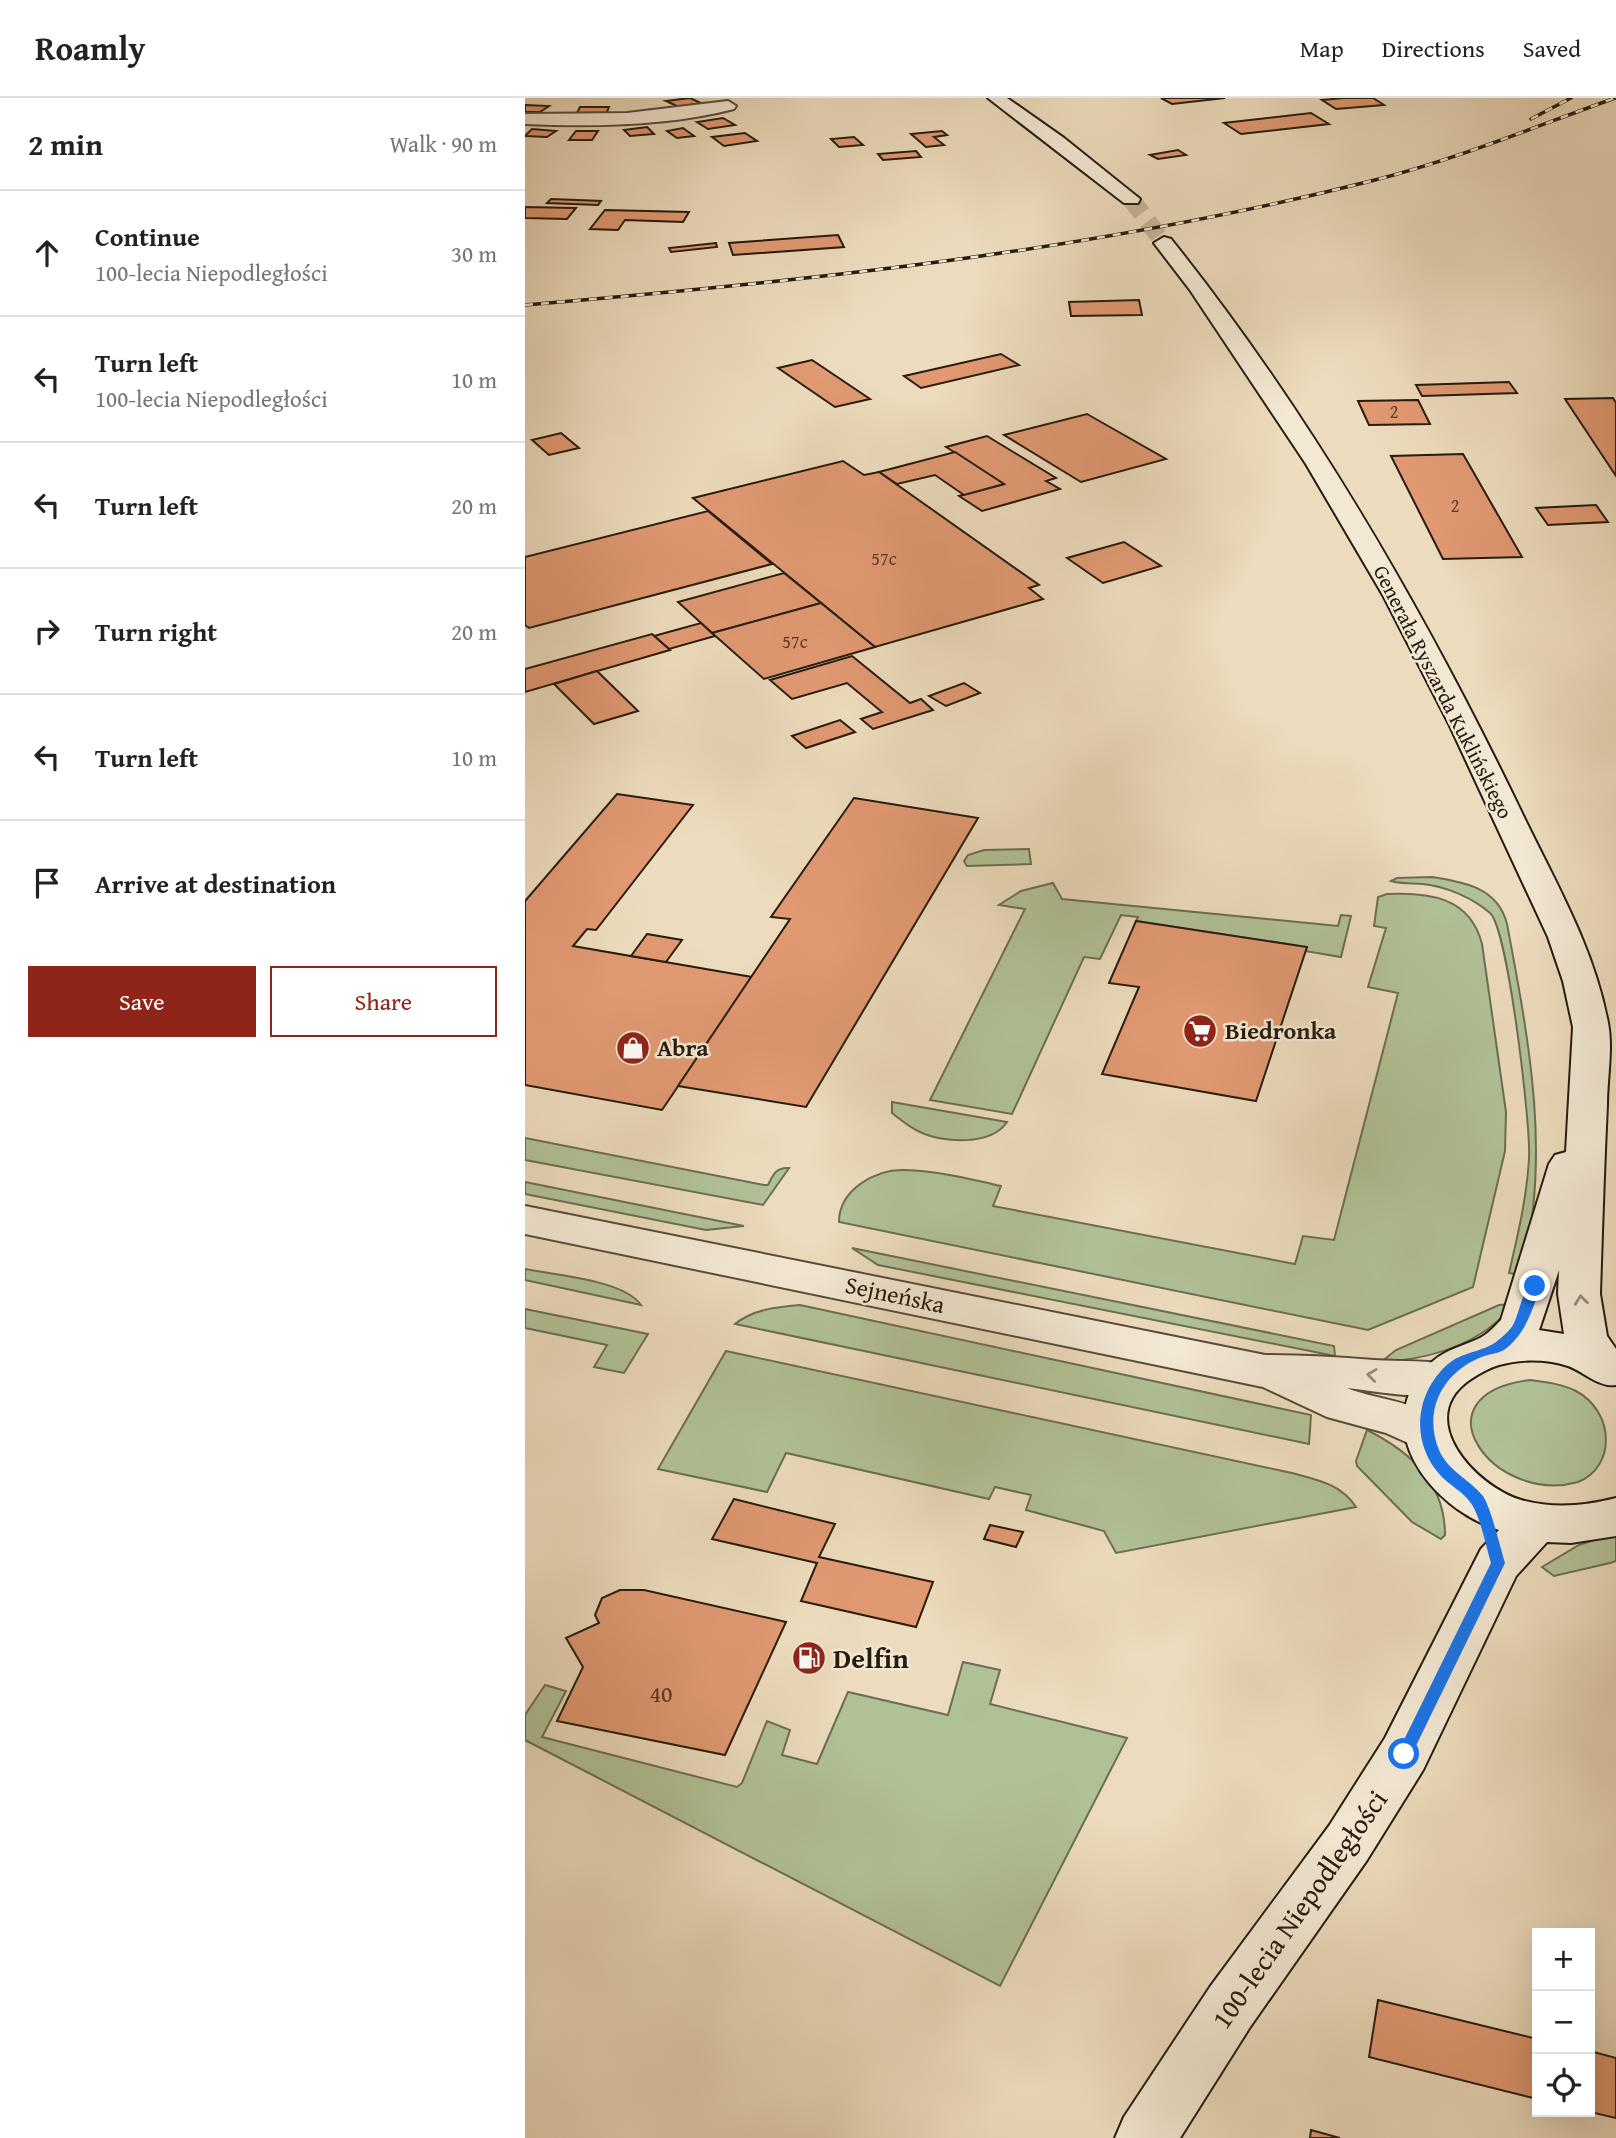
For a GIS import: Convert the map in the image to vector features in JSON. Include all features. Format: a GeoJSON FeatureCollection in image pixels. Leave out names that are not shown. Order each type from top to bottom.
{"type":"FeatureCollection","features":[{"type":"Feature","properties":{"kind":"main road"},"geometry":{"type":"LineString","coordinates":[[996,98],[1131,199]]}},
{"type":"Feature","properties":{"kind":"main road"},"geometry":{"type":"LineString","coordinates":[[525,119],[566,122],[643,118],[724,102]]}},
{"type":"Feature","properties":{"kind":"main road","name":"Generała Ryszarda Kuklińskiego"},"geometry":{"type":"LineString","coordinates":[[1164,243],[1198,286],[1318,464],[1398,597],[1464,724],[1565,937],[1581,981],[1591,1027],[1585,1105],[1579,1293],[1586,1337],[1609,1369]]}},
{"type":"Feature","properties":{"kind":"main road","name":"Generała Ryszarda Kuklińskiego"},"geometry":{"type":"LineString","coordinates":[[1498,1348],[1519,1328],[1535,1286],[1585,1105]]}},
{"type":"Feature","properties":{"kind":"main road","name":"Sejneńska"},"geometry":{"type":"LineString","coordinates":[[525,1220],[1265,1371],[1349,1372],[1373,1376],[1440,1379]]}},
{"type":"Feature","properties":{"kind":"main road"},"geometry":{"type":"LineString","coordinates":[[1609,1369],[1577,1353],[1523,1345],[1475,1354],[1440,1379],[1426,1407],[1426,1434],[1433,1454],[1446,1472],[1478,1500],[1506,1514],[1537,1522],[1591,1524],[1616,1517]]}},
{"type":"Feature","properties":{"kind":"main road","name":"Sejneńska"},"geometry":{"type":"LineString","coordinates":[[1265,1371],[1343,1405],[1399,1420],[1426,1434]]}},
{"type":"Feature","properties":{"kind":"main road"},"geometry":{"type":"LineString","coordinates":[[1478,1500],[1498,1563]]}},
{"type":"Feature","properties":{"kind":"main road","name":"100-lecia Niepodległości"},"geometry":{"type":"LineString","coordinates":[[1146,2138],[1230,2007],[1348,1843],[1404,1754],[1498,1563],[1537,1522]]}},
{"type":"Feature","properties":{"kind":"green space"},"geometry":{"type":"Polygon","coordinates":[[[1029,849],[1031,864],[967,866],[964,861],[968,855],[984,850],[1029,849]]]}},
{"type":"Feature","properties":{"kind":"green space"},"geometry":{"type":"Polygon","coordinates":[[[1432,877],[1479,889],[1496,902],[1507,924],[1529,1056],[1536,1143],[1530,1231],[1521,1275],[1509,1273],[1522,1216],[1529,1139],[1517,1029],[1504,954],[1497,927],[1490,913],[1475,902],[1440,887],[1391,881],[1397,878],[1432,877]]]}},
{"type":"Feature","properties":{"kind":"green space"},"geometry":{"type":"Polygon","coordinates":[[[1053,883],[1062,899],[1338,926],[1341,915],[1351,916],[1341,957],[1305,951],[1306,947],[1136,921],[1138,917],[1121,915],[1100,959],[1084,957],[1012,1114],[930,1100],[1025,909],[999,905],[1021,891],[1053,883]]]}},
{"type":"Feature","properties":{"kind":"green space"},"geometry":{"type":"Polygon","coordinates":[[[1387,894],[1418,894],[1458,907],[1476,928],[1482,944],[1506,1112],[1505,1151],[1473,1287],[1368,1330],[839,1222],[845,1200],[861,1184],[882,1173],[917,1171],[1001,1186],[993,1206],[1295,1264],[1303,1236],[1334,1240],[1398,993],[1368,987],[1386,928],[1374,926],[1378,897],[1387,894]]]}},
{"type":"Feature","properties":{"kind":"green space"},"geometry":{"type":"Polygon","coordinates":[[[892,1102],[1007,1122],[1000,1130],[979,1139],[941,1138],[920,1132],[905,1123],[892,1113],[892,1102]]]}},
{"type":"Feature","properties":{"kind":"green space"},"geometry":{"type":"Polygon","coordinates":[[[525,1138],[764,1185],[768,1185],[778,1170],[789,1168],[763,1205],[525,1160],[525,1138]]]}},
{"type":"Feature","properties":{"kind":"green space"},"geometry":{"type":"Polygon","coordinates":[[[525,1182],[744,1226],[706,1230],[525,1194],[525,1182]]]}},
{"type":"Feature","properties":{"kind":"green space"},"geometry":{"type":"Polygon","coordinates":[[[852,1248],[1334,1346],[1335,1356],[878,1265],[852,1248]]]}},
{"type":"Feature","properties":{"kind":"green space"},"geometry":{"type":"Polygon","coordinates":[[[525,1269],[604,1284],[620,1290],[641,1305],[525,1280],[525,1269]]]}},
{"type":"Feature","properties":{"kind":"green space"},"geometry":{"type":"Polygon","coordinates":[[[1514,1304],[1487,1330],[1454,1347],[1418,1357],[1381,1362],[1396,1350],[1499,1305],[1514,1304]]]}},
{"type":"Feature","properties":{"kind":"green space"},"geometry":{"type":"Polygon","coordinates":[[[800,1305],[1311,1415],[1309,1444],[735,1324],[758,1312],[800,1305]]]}},
{"type":"Feature","properties":{"kind":"green space"},"geometry":{"type":"Polygon","coordinates":[[[525,1309],[648,1334],[624,1373],[594,1367],[607,1345],[525,1328],[525,1309]]]}},
{"type":"Feature","properties":{"kind":"green space"},"geometry":{"type":"Polygon","coordinates":[[[726,1351],[1292,1473],[1336,1488],[1356,1507],[1116,1553],[1104,1531],[1026,1510],[1031,1495],[995,1487],[989,1499],[786,1453],[767,1492],[658,1469],[726,1351]]]}},
{"type":"Feature","properties":{"kind":"green space"},"geometry":{"type":"Polygon","coordinates":[[[1530,1380],[1560,1385],[1576,1391],[1589,1400],[1598,1412],[1604,1425],[1604,1452],[1590,1475],[1578,1482],[1547,1485],[1518,1478],[1495,1464],[1478,1446],[1471,1425],[1476,1406],[1495,1390],[1530,1380]]]}},
{"type":"Feature","properties":{"kind":"green space"},"geometry":{"type":"Polygon","coordinates":[[[1367,1430],[1411,1459],[1432,1485],[1443,1516],[1445,1535],[1441,1539],[1412,1522],[1357,1466],[1356,1461],[1367,1430]]]}},
{"type":"Feature","properties":{"kind":"green space"},"geometry":{"type":"Polygon","coordinates":[[[1616,1533],[1616,1561],[1554,1576],[1542,1567],[1579,1545],[1616,1533]]]}},
{"type":"Feature","properties":{"kind":"green space"},"geometry":{"type":"Polygon","coordinates":[[[963,1662],[1000,1670],[990,1704],[1127,1738],[1000,1986],[525,1740],[525,1715],[545,1685],[566,1691],[542,1737],[737,1787],[742,1783],[767,1721],[790,1730],[782,1755],[817,1764],[848,1692],[948,1715],[963,1662]]]}},
{"type":"Feature","properties":{"kind":"building"},"geometry":{"type":"Polygon","coordinates":[[[690,98],[701,103],[679,107],[666,101],[690,98]]]}},
{"type":"Feature","properties":{"kind":"building"},"geometry":{"type":"Polygon","coordinates":[[[1161,98],[1225,98],[1172,104],[1161,98]]]}},
{"type":"Feature","properties":{"kind":"building"},"geometry":{"type":"Polygon","coordinates":[[[1373,98],[1384,105],[1336,109],[1322,100],[1373,98]]]}},
{"type":"Feature","properties":{"kind":"building"},"geometry":{"type":"Polygon","coordinates":[[[525,105],[549,106],[540,112],[525,112],[525,105]]]}},
{"type":"Feature","properties":{"kind":"building"},"geometry":{"type":"Polygon","coordinates":[[[580,107],[609,107],[606,114],[576,115],[580,107]]]}},
{"type":"Feature","properties":{"kind":"building"},"geometry":{"type":"Polygon","coordinates":[[[1311,113],[1329,124],[1241,134],[1224,123],[1311,113]]]}},
{"type":"Feature","properties":{"kind":"building"},"geometry":{"type":"Polygon","coordinates":[[[723,118],[735,125],[708,129],[697,122],[723,118]]]}},
{"type":"Feature","properties":{"kind":"building"},"geometry":{"type":"Polygon","coordinates":[[[647,127],[654,134],[630,136],[624,130],[647,127]]]}},
{"type":"Feature","properties":{"kind":"building"},"geometry":{"type":"Polygon","coordinates":[[[683,128],[694,136],[677,138],[667,131],[683,128]]]}},
{"type":"Feature","properties":{"kind":"building"},"geometry":{"type":"Polygon","coordinates":[[[532,129],[556,131],[547,137],[525,136],[532,129]]]}},
{"type":"Feature","properties":{"kind":"building"},"geometry":{"type":"Polygon","coordinates":[[[576,131],[598,131],[592,140],[569,140],[576,131]]]}},
{"type":"Feature","properties":{"kind":"building"},"geometry":{"type":"Polygon","coordinates":[[[942,131],[947,135],[934,137],[944,145],[926,147],[911,134],[942,131]]]}},
{"type":"Feature","properties":{"kind":"building"},"geometry":{"type":"Polygon","coordinates":[[[745,133],[757,141],[724,146],[712,137],[745,133]]]}},
{"type":"Feature","properties":{"kind":"building"},"geometry":{"type":"Polygon","coordinates":[[[854,137],[863,145],[839,147],[831,139],[854,137]]]}},
{"type":"Feature","properties":{"kind":"building"},"geometry":{"type":"Polygon","coordinates":[[[1178,150],[1186,155],[1158,159],[1150,155],[1178,150]]]}},
{"type":"Feature","properties":{"kind":"building"},"geometry":{"type":"Polygon","coordinates":[[[916,151],[921,157],[883,160],[878,154],[916,151]]]}},
{"type":"Feature","properties":{"kind":"building"},"geometry":{"type":"Polygon","coordinates":[[[551,199],[601,201],[598,205],[547,203],[551,199]]]}},
{"type":"Feature","properties":{"kind":"building"},"geometry":{"type":"Polygon","coordinates":[[[525,207],[576,208],[567,219],[525,218],[525,207]]]}},
{"type":"Feature","properties":{"kind":"building"},"geometry":{"type":"Polygon","coordinates":[[[605,210],[689,212],[683,222],[625,220],[618,230],[590,229],[605,210]]]}},
{"type":"Feature","properties":{"kind":"building"},"geometry":{"type":"Polygon","coordinates":[[[838,235],[844,247],[733,255],[729,243],[838,235]]]}},
{"type":"Feature","properties":{"kind":"building"},"geometry":{"type":"Polygon","coordinates":[[[716,243],[717,247],[671,252],[669,248],[716,243]]]}},
{"type":"Feature","properties":{"kind":"building"},"geometry":{"type":"Polygon","coordinates":[[[1139,300],[1142,315],[1071,316],[1069,302],[1139,300]]]}},
{"type":"Feature","properties":{"kind":"building"},"geometry":{"type":"Polygon","coordinates":[[[1001,354],[1019,365],[921,388],[904,376],[1001,354]]]}},
{"type":"Feature","properties":{"kind":"building"},"geometry":{"type":"Polygon","coordinates":[[[812,360],[870,399],[835,407],[778,368],[812,360]]]}},
{"type":"Feature","properties":{"kind":"building"},"geometry":{"type":"Polygon","coordinates":[[[1509,382],[1517,393],[1422,396],[1416,385],[1509,382]]]}},
{"type":"Feature","properties":{"kind":"building"},"geometry":{"type":"Polygon","coordinates":[[[1613,398],[1616,403],[1616,476],[1565,399],[1613,398]]]}},
{"type":"Feature","properties":{"kind":"building"},"geometry":{"type":"Polygon","coordinates":[[[1418,400],[1430,424],[1369,425],[1358,401],[1418,400]]]}},
{"type":"Feature","properties":{"kind":"building"},"geometry":{"type":"Polygon","coordinates":[[[1087,414],[1166,459],[1081,482],[1004,435],[1087,414]]]}},
{"type":"Feature","properties":{"kind":"building"},"geometry":{"type":"Polygon","coordinates":[[[561,433],[579,448],[549,455],[532,440],[561,433]]]}},
{"type":"Feature","properties":{"kind":"building"},"geometry":{"type":"Polygon","coordinates":[[[987,436],[1056,478],[1046,481],[1060,489],[982,511],[959,496],[1004,484],[946,447],[987,436]]]}},
{"type":"Feature","properties":{"kind":"building"},"geometry":{"type":"Polygon","coordinates":[[[955,452],[1004,484],[964,495],[935,475],[897,484],[879,472],[955,452]]]}},
{"type":"Feature","properties":{"kind":"building"},"geometry":{"type":"Polygon","coordinates":[[[1463,454],[1522,557],[1443,559],[1391,456],[1463,454]]]}},
{"type":"Feature","properties":{"kind":"building"},"geometry":{"type":"Polygon","coordinates":[[[843,461],[864,475],[879,472],[1039,585],[1029,588],[1043,599],[875,647],[693,498],[843,461]]]}},
{"type":"Feature","properties":{"kind":"building"},"geometry":{"type":"Polygon","coordinates":[[[1596,505],[1608,522],[1548,525],[1536,508],[1596,505]]]}},
{"type":"Feature","properties":{"kind":"building"},"geometry":{"type":"Polygon","coordinates":[[[708,511],[772,564],[529,628],[525,625],[525,557],[708,511]]]}},
{"type":"Feature","properties":{"kind":"building"},"geometry":{"type":"Polygon","coordinates":[[[1124,542],[1161,566],[1103,583],[1067,558],[1124,542]]]}},
{"type":"Feature","properties":{"kind":"building"},"geometry":{"type":"Polygon","coordinates":[[[784,573],[821,603],[712,633],[678,602],[784,573]]]}},
{"type":"Feature","properties":{"kind":"building"},"geometry":{"type":"Polygon","coordinates":[[[821,603],[875,647],[764,679],[712,633],[821,603]]]}},
{"type":"Feature","properties":{"kind":"building"},"geometry":{"type":"Polygon","coordinates":[[[701,623],[715,636],[669,649],[654,636],[701,623]]]}},
{"type":"Feature","properties":{"kind":"building"},"geometry":{"type":"Polygon","coordinates":[[[652,634],[670,650],[525,692],[525,669],[652,634]]]}},
{"type":"Feature","properties":{"kind":"building"},"geometry":{"type":"Polygon","coordinates":[[[852,656],[910,703],[921,699],[933,710],[873,729],[861,719],[882,712],[847,683],[792,699],[770,680],[852,656]]]}},
{"type":"Feature","properties":{"kind":"building"},"geometry":{"type":"Polygon","coordinates":[[[597,671],[638,711],[594,724],[554,684],[597,671]]]}},
{"type":"Feature","properties":{"kind":"building"},"geometry":{"type":"Polygon","coordinates":[[[964,683],[980,693],[946,706],[929,696],[964,683]]]}},
{"type":"Feature","properties":{"kind":"building"},"geometry":{"type":"Polygon","coordinates":[[[840,720],[855,732],[806,748],[792,736],[840,720]]]}},
{"type":"Feature","properties":{"kind":"building"},"geometry":{"type":"Polygon","coordinates":[[[617,794],[693,805],[596,930],[587,929],[573,946],[752,977],[662,1110],[525,1085],[525,901],[617,794]]]}},
{"type":"Feature","properties":{"kind":"building"},"geometry":{"type":"Polygon","coordinates":[[[854,798],[978,818],[806,1107],[678,1086],[790,919],[771,917],[854,798]]]}},
{"type":"Feature","properties":{"kind":"building","name":"Biedronka"},"geometry":{"type":"Polygon","coordinates":[[[1136,921],[1307,947],[1256,1101],[1102,1074],[1139,987],[1109,983],[1136,921]]]}},
{"type":"Feature","properties":{"kind":"building"},"geometry":{"type":"Polygon","coordinates":[[[647,934],[682,940],[666,962],[631,956],[647,934]]]}},
{"type":"Feature","properties":{"kind":"building"},"geometry":{"type":"Polygon","coordinates":[[[734,1499],[835,1524],[819,1557],[933,1582],[916,1627],[801,1601],[817,1563],[712,1539],[734,1499]]]}},
{"type":"Feature","properties":{"kind":"building"},"geometry":{"type":"Polygon","coordinates":[[[990,1525],[1023,1532],[1016,1547],[984,1539],[990,1525]]]}},
{"type":"Feature","properties":{"kind":"building"},"geometry":{"type":"Polygon","coordinates":[[[620,1590],[644,1590],[786,1622],[725,1755],[557,1721],[583,1667],[566,1638],[599,1623],[595,1615],[602,1598],[620,1590]]]}},
{"type":"Feature","properties":{"kind":"building"},"geometry":{"type":"Polygon","coordinates":[[[1378,2000],[1532,2038],[1532,2098],[1369,2057],[1378,2000]]]}},
{"type":"Feature","properties":{"kind":"building"},"geometry":{"type":"Polygon","coordinates":[[[1595,2052],[1616,2058],[1616,2118],[1595,2113],[1595,2052]]]}},
{"type":"Feature","properties":{"kind":"building"},"geometry":{"type":"Polygon","coordinates":[[[1311,2130],[1340,2138],[1310,2138],[1311,2130]]]}},
{"type":"Feature","properties":{"kind":"tunnel"},"geometry":{"type":"LineString","coordinates":[[1131,199],[1164,243]]}},
{"type":"Feature","properties":{"kind":"railway"},"geometry":{"type":"LineString","coordinates":[[1531,119],[1571,98]]}},
{"type":"Feature","properties":{"kind":"railway"},"geometry":{"type":"LineString","coordinates":[[525,305],[844,274],[1056,245],[1162,227],[1402,173],[1615,98]]}},
{"type":"Feature","properties":{"kind":"place","name":"Biedronka"},"geometry":{"type":"Point","coordinates":[1200,1031]}},
{"type":"Feature","properties":{"kind":"place","name":"Abra"},"geometry":{"type":"Point","coordinates":[633,1048]}},
{"type":"Feature","properties":{"kind":"place","name":"Delfin"},"geometry":{"type":"Point","coordinates":[809,1658]}},
{"type":"Feature","properties":{"kind":"route"},"geometry":{"type":"LineString","coordinates":[[1404,1754],[1498,1563],[1478,1500],[1463,1490],[1433,1454],[1426,1434],[1426,1407],[1440,1379],[1456,1365],[1475,1354],[1498,1348],[1519,1328],[1535,1286]]}}]}
